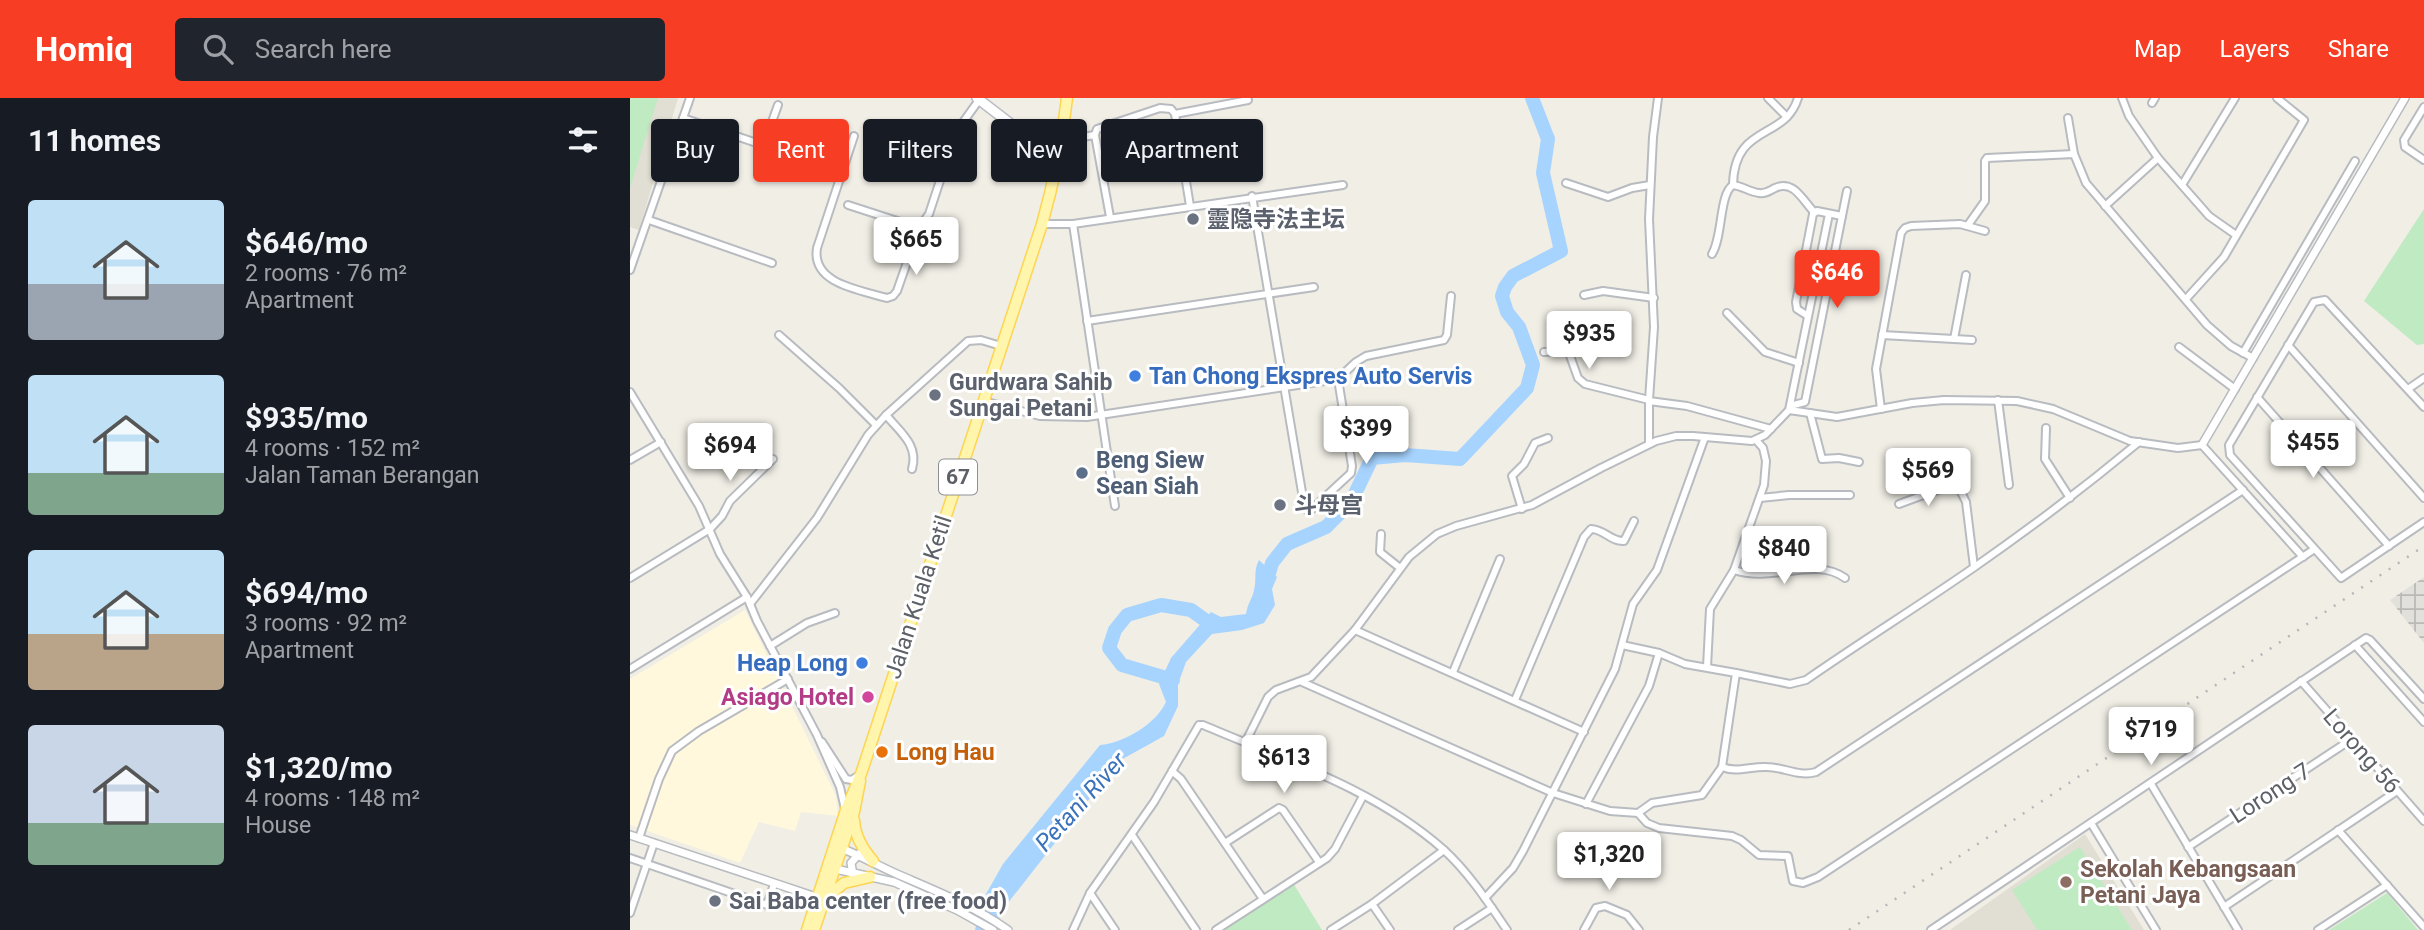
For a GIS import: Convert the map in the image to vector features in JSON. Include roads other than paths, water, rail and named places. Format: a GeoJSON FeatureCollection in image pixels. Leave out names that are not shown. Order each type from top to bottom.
{"type":"FeatureCollection","features":[{"type":"Feature","properties":{"kind":"main road","name":"Jalan Kuala Ketil"},"geometry":{"type":"LineString","coordinates":[[1065,119],[1067,98]]}},
{"type":"Feature","properties":{"kind":"main road"},"geometry":{"type":"LineString","coordinates":[[978,99],[1004,119]]}},
{"type":"Feature","properties":{"kind":"main road","name":"Jalan Kuala Ketil"},"geometry":{"type":"LineString","coordinates":[[814,930],[821,899],[861,774],[1055,182]]}},
{"type":"Feature","properties":{"kind":"main road"},"geometry":{"type":"LineString","coordinates":[[850,811],[856,835],[873,861]]}},
{"type":"Feature","properties":{"kind":"main road"},"geometry":{"type":"LineString","coordinates":[[821,899],[844,883],[870,877]]}},
{"type":"Feature","properties":{"kind":"main road","name":"Jalan Kuala Ketil"},"geometry":{"type":"LineString","coordinates":[[807,930],[821,899]]}},
{"type":"Feature","properties":{"kind":"street"},"geometry":{"type":"LineString","coordinates":[[630,270],[690,98]]}},
{"type":"Feature","properties":{"kind":"street"},"geometry":{"type":"LineString","coordinates":[[1649,443],[1654,298],[1649,219],[1658,98]]}},
{"type":"Feature","properties":{"kind":"street"},"geometry":{"type":"LineString","coordinates":[[1768,98],[1787,117]]}},
{"type":"Feature","properties":{"kind":"street"},"geometry":{"type":"LineString","coordinates":[[1712,254],[1719,238],[1736,157],[1744,148],[1787,117],[1795,108],[1798,98]]}},
{"type":"Feature","properties":{"kind":"street"},"geometry":{"type":"LineString","coordinates":[[2122,98],[2129,116],[2158,158],[2209,216],[2236,235]]}},
{"type":"Feature","properties":{"kind":"street"},"geometry":{"type":"LineString","coordinates":[[2182,185],[2235,98]]}},
{"type":"Feature","properties":{"kind":"street"},"geometry":{"type":"LineString","coordinates":[[2186,299],[2224,257],[2304,120],[2277,98]]}},
{"type":"Feature","properties":{"kind":"street"},"geometry":{"type":"LineString","coordinates":[[2202,445],[2405,98]]}},
{"type":"Feature","properties":{"kind":"street"},"geometry":{"type":"LineString","coordinates":[[839,182],[816,254],[819,267],[829,278],[856,289],[887,298],[893,296],[919,228],[929,214],[956,132],[978,99]]}},
{"type":"Feature","properties":{"kind":"street"},"geometry":{"type":"LineString","coordinates":[[1175,114],[1248,100]]}},
{"type":"Feature","properties":{"kind":"street"},"geometry":{"type":"LineString","coordinates":[[773,119],[778,105]]}},
{"type":"Feature","properties":{"kind":"street"},"geometry":{"type":"LineString","coordinates":[[2424,107],[2404,140],[2405,147],[2424,160]]}},
{"type":"Feature","properties":{"kind":"street"},"geometry":{"type":"LineString","coordinates":[[1110,217],[1095,135],[1097,129],[1160,108],[1171,109],[1175,114],[1190,206]]}},
{"type":"Feature","properties":{"kind":"street"},"geometry":{"type":"LineString","coordinates":[[683,118],[753,140]]}},
{"type":"Feature","properties":{"kind":"street"},"geometry":{"type":"LineString","coordinates":[[2068,118],[2074,154],[2082,177],[2218,336],[2253,358]]}},
{"type":"Feature","properties":{"kind":"street"},"geometry":{"type":"LineString","coordinates":[[1087,137],[1095,135]]}},
{"type":"Feature","properties":{"kind":"street"},"geometry":{"type":"LineString","coordinates":[[849,151],[854,136]]}},
{"type":"Feature","properties":{"kind":"street"},"geometry":{"type":"LineString","coordinates":[[1968,225],[1985,201],[1987,158],[2074,154]]}},
{"type":"Feature","properties":{"kind":"street"},"geometry":{"type":"LineString","coordinates":[[2105,206],[2158,158]]}},
{"type":"Feature","properties":{"kind":"street"},"geometry":{"type":"LineString","coordinates":[[2243,353],[2356,161]]}},
{"type":"Feature","properties":{"kind":"street"},"geometry":{"type":"LineString","coordinates":[[1566,183],[1608,197],[1632,188],[1650,186]]}},
{"type":"Feature","properties":{"kind":"street"},"geometry":{"type":"LineString","coordinates":[[1042,224],[1073,224],[1252,196],[1343,185]]}},
{"type":"Feature","properties":{"kind":"street"},"geometry":{"type":"LineString","coordinates":[[1732,185],[1764,194],[1779,186],[1787,186],[1800,194],[1814,212],[1842,216]]}},
{"type":"Feature","properties":{"kind":"street"},"geometry":{"type":"LineString","coordinates":[[1245,743],[1272,693],[1311,677],[1355,630],[1400,568],[1423,543],[1437,534],[1456,526],[1532,505],[1649,443],[1676,436],[1756,440],[1771,429],[1790,408],[1805,402],[1847,191]]}},
{"type":"Feature","properties":{"kind":"street"},"geometry":{"type":"LineString","coordinates":[[1252,196],[1304,505],[1309,510],[1351,473],[1338,379]]}},
{"type":"Feature","properties":{"kind":"street"},"geometry":{"type":"LineString","coordinates":[[848,205],[919,228]]}},
{"type":"Feature","properties":{"kind":"street"},"geometry":{"type":"LineString","coordinates":[[1808,316],[1797,309],[1796,302],[1814,212]]}},
{"type":"Feature","properties":{"kind":"street"},"geometry":{"type":"LineString","coordinates":[[1790,408],[1829,214]]}},
{"type":"Feature","properties":{"kind":"street"},"geometry":{"type":"LineString","coordinates":[[649,220],[772,263]]}},
{"type":"Feature","properties":{"kind":"street"},"geometry":{"type":"LineString","coordinates":[[1881,409],[1876,369],[1902,233],[1905,229],[1952,223],[1985,230]]}},
{"type":"Feature","properties":{"kind":"street"},"geometry":{"type":"LineString","coordinates":[[1073,224],[1115,506]]}},
{"type":"Feature","properties":{"kind":"street"},"geometry":{"type":"LineString","coordinates":[[1954,339],[1966,275]]}},
{"type":"Feature","properties":{"kind":"street"},"geometry":{"type":"LineString","coordinates":[[1087,321],[1314,288]]}},
{"type":"Feature","properties":{"kind":"street"},"geometry":{"type":"LineString","coordinates":[[1584,295],[1602,291],[1654,298]]}},
{"type":"Feature","properties":{"kind":"street"},"geometry":{"type":"LineString","coordinates":[[983,401],[1040,416],[1100,416],[1338,379],[1366,356],[1444,340],[1447,335],[1451,296]]}},
{"type":"Feature","properties":{"kind":"street"},"geometry":{"type":"LineString","coordinates":[[2424,407],[2325,300],[2314,302],[2228,450],[2341,578],[2424,522]]}},
{"type":"Feature","properties":{"kind":"street"},"geometry":{"type":"LineString","coordinates":[[1727,313],[1765,352],[1799,363]]}},
{"type":"Feature","properties":{"kind":"street"},"geometry":{"type":"LineString","coordinates":[[779,335],[876,425]]}},
{"type":"Feature","properties":{"kind":"street"},"geometry":{"type":"LineString","coordinates":[[1882,335],[1972,340]]}},
{"type":"Feature","properties":{"kind":"street"},"geometry":{"type":"LineString","coordinates":[[630,669],[748,601],[817,518],[852,457],[876,425],[968,341],[981,340],[1001,346]]}},
{"type":"Feature","properties":{"kind":"street"},"geometry":{"type":"LineString","coordinates":[[2288,345],[2424,498]]}},
{"type":"Feature","properties":{"kind":"street"},"geometry":{"type":"LineString","coordinates":[[2179,346],[2235,389]]}},
{"type":"Feature","properties":{"kind":"street"},"geometry":{"type":"LineString","coordinates":[[1544,352],[1569,353],[1577,378],[1585,384],[1649,401],[1687,406],[1771,429]]}},
{"type":"Feature","properties":{"kind":"street"},"geometry":{"type":"LineString","coordinates":[[2408,389],[2424,378]]}},
{"type":"Feature","properties":{"kind":"street"},"geometry":{"type":"LineString","coordinates":[[630,392],[699,506],[720,554],[748,601],[817,735],[850,811]]}},
{"type":"Feature","properties":{"kind":"street"},"geometry":{"type":"LineString","coordinates":[[2257,397],[2389,546]]}},
{"type":"Feature","properties":{"kind":"street"},"geometry":{"type":"LineString","coordinates":[[1790,408],[1837,417],[1944,400],[2017,401],[2042,406],[2122,438],[2178,448],[2202,445]]}},
{"type":"Feature","properties":{"kind":"street"},"geometry":{"type":"LineString","coordinates":[[1998,400],[2009,485]]}},
{"type":"Feature","properties":{"kind":"street"},"geometry":{"type":"LineString","coordinates":[[1810,413],[1822,459],[1839,458],[1859,462]]}},
{"type":"Feature","properties":{"kind":"street"},"geometry":{"type":"LineString","coordinates":[[886,415],[914,450],[912,469]]}},
{"type":"Feature","properties":{"kind":"street"},"geometry":{"type":"LineString","coordinates":[[2046,428],[2045,459],[2070,498]]}},
{"type":"Feature","properties":{"kind":"street"},"geometry":{"type":"LineString","coordinates":[[1485,898],[1513,868],[1615,670],[1633,604],[1657,570],[1704,437]]}},
{"type":"Feature","properties":{"kind":"street"},"geometry":{"type":"LineString","coordinates":[[1521,509],[1512,476],[1524,464],[1535,443],[1548,438]]}},
{"type":"Feature","properties":{"kind":"street"},"geometry":{"type":"LineString","coordinates":[[1707,667],[1710,609],[1734,570],[1760,498],[1766,471],[1763,448],[1756,440]]}},
{"type":"Feature","properties":{"kind":"street"},"geometry":{"type":"LineString","coordinates":[[630,460],[661,442]]}},
{"type":"Feature","properties":{"kind":"street"},"geometry":{"type":"LineString","coordinates":[[1622,645],[1659,653],[1685,664],[1798,684],[1974,567],[2070,498],[2139,442]]}},
{"type":"Feature","properties":{"kind":"street"},"geometry":{"type":"LineString","coordinates":[[2202,445],[2303,557]]}},
{"type":"Feature","properties":{"kind":"street"},"geometry":{"type":"LineString","coordinates":[[630,578],[710,529],[722,516],[730,501],[773,459]]}},
{"type":"Feature","properties":{"kind":"street"},"geometry":{"type":"LineString","coordinates":[[1899,504],[1948,486],[1958,488],[1966,502],[1974,567]]}},
{"type":"Feature","properties":{"kind":"street"},"geometry":{"type":"LineString","coordinates":[[1722,767],[1735,770],[1765,766],[1801,774],[1816,772],[2243,490]]}},
{"type":"Feature","properties":{"kind":"street"},"geometry":{"type":"LineString","coordinates":[[1760,498],[1850,495]]}},
{"type":"Feature","properties":{"kind":"street"},"geometry":{"type":"LineString","coordinates":[[1516,700],[1584,537],[1591,529],[1595,529],[1616,540],[1624,541],[1634,521]]}},
{"type":"Feature","properties":{"kind":"street"},"geometry":{"type":"LineString","coordinates":[[1381,534],[1380,552],[1400,568]]}},
{"type":"Feature","properties":{"kind":"street"},"geometry":{"type":"LineString","coordinates":[[1302,682],[1553,793],[1610,811],[1638,813],[1652,826],[1732,836],[1759,855],[1788,856],[1793,881],[1797,884],[1810,881],[2314,550]]}},
{"type":"Feature","properties":{"kind":"street"},"geometry":{"type":"LineString","coordinates":[[1452,672],[1500,559]]}},
{"type":"Feature","properties":{"kind":"street"},"geometry":{"type":"LineString","coordinates":[[1734,570],[1760,575],[1821,568],[1833,570],[1846,578]]}},
{"type":"Feature","properties":{"kind":"street"},"geometry":{"type":"LineString","coordinates":[[770,646],[807,623],[835,613]]}},
{"type":"Feature","properties":{"kind":"street"},"geometry":{"type":"LineString","coordinates":[[1355,630],[1584,732]]}},
{"type":"Feature","properties":{"kind":"street"},"geometry":{"type":"LineString","coordinates":[[1931,930],[2366,638],[2424,699]]}},
{"type":"Feature","properties":{"kind":"street"},"geometry":{"type":"LineString","coordinates":[[2355,645],[2424,722]]}},
{"type":"Feature","properties":{"kind":"street"},"geometry":{"type":"LineString","coordinates":[[1586,804],[1649,686],[1659,653]]}},
{"type":"Feature","properties":{"kind":"street"},"geometry":{"type":"LineString","coordinates":[[1638,813],[1652,803],[1702,795],[1722,767],[1736,673]]}},
{"type":"Feature","properties":{"kind":"street"},"geometry":{"type":"LineString","coordinates":[[639,838],[659,779],[672,751],[699,731],[788,679]]}},
{"type":"Feature","properties":{"kind":"street","name":"Lorong 56"},"geometry":{"type":"LineString","coordinates":[[2301,681],[2424,821]]}},
{"type":"Feature","properties":{"kind":"street"},"geometry":{"type":"LineString","coordinates":[[1073,930],[1090,893],[1132,835],[1199,725],[1363,796],[1400,818],[1444,850],[1471,879],[1507,930]]}},
{"type":"Feature","properties":{"kind":"street"},"geometry":{"type":"LineString","coordinates":[[817,735],[846,779],[854,779],[861,774]]}},
{"type":"Feature","properties":{"kind":"street","name":"Lorong 7"},"geometry":{"type":"LineString","coordinates":[[2188,847],[2352,739]]}},
{"type":"Feature","properties":{"kind":"street"},"geometry":{"type":"LineString","coordinates":[[1172,771],[1181,779],[1263,899]]}},
{"type":"Feature","properties":{"kind":"street"},"geometry":{"type":"LineString","coordinates":[[2151,783],[2238,930]]}},
{"type":"Feature","properties":{"kind":"street"},"geometry":{"type":"LineString","coordinates":[[2224,907],[2397,791]]}},
{"type":"Feature","properties":{"kind":"street"},"geometry":{"type":"LineString","coordinates":[[1216,930],[1335,849],[1363,796]]}},
{"type":"Feature","properties":{"kind":"street"},"geometry":{"type":"LineString","coordinates":[[1226,843],[1279,808],[1319,862]]}},
{"type":"Feature","properties":{"kind":"street"},"geometry":{"type":"LineString","coordinates":[[2091,822],[2156,930]]}},
{"type":"Feature","properties":{"kind":"street"},"geometry":{"type":"LineString","coordinates":[[2338,830],[2424,927]]}},
{"type":"Feature","properties":{"kind":"street"},"geometry":{"type":"LineString","coordinates":[[630,835],[821,899]]}},
{"type":"Feature","properties":{"kind":"street"},"geometry":{"type":"LineString","coordinates":[[1132,835],[1196,930]]}},
{"type":"Feature","properties":{"kind":"street"},"geometry":{"type":"LineString","coordinates":[[630,913],[654,843]]}},
{"type":"Feature","properties":{"kind":"street"},"geometry":{"type":"LineString","coordinates":[[838,847],[873,861],[993,930]]}},
{"type":"Feature","properties":{"kind":"street"},"geometry":{"type":"LineString","coordinates":[[1331,930],[1372,904],[1444,850]]}},
{"type":"Feature","properties":{"kind":"street"},"geometry":{"type":"LineString","coordinates":[[853,875],[851,863],[859,854]]}},
{"type":"Feature","properties":{"kind":"street"},"geometry":{"type":"LineString","coordinates":[[630,858],[767,905],[774,884]]}},
{"type":"Feature","properties":{"kind":"street"},"geometry":{"type":"LineString","coordinates":[[831,868],[919,888],[978,911],[1008,930]]}},
{"type":"Feature","properties":{"kind":"street"},"geometry":{"type":"LineString","coordinates":[[2318,930],[2387,885]]}},
{"type":"Feature","properties":{"kind":"street"},"geometry":{"type":"LineString","coordinates":[[1090,893],[1115,930]]}},
{"type":"Feature","properties":{"kind":"street"},"geometry":{"type":"LineString","coordinates":[[1372,904],[1390,930]]}},
{"type":"Feature","properties":{"kind":"street"},"geometry":{"type":"LineString","coordinates":[[1584,930],[1595,908],[1605,906],[1627,915],[1639,930]]}},
{"type":"Feature","properties":{"kind":"street"},"geometry":{"type":"LineString","coordinates":[[1458,930],[1492,908]]}},
{"type":"Feature","properties":{"kind":"water","name":"Petani River"},"geometry":{"type":"Polygon","coordinates":[[[1259,560],[1277,577],[1272,589],[1275,605],[1264,623],[1242,630],[1212,634],[1186,662],[1178,684],[1178,706],[1164,736],[1119,761],[1004,908],[995,930],[975,930],[982,901],[1003,864],[1100,745],[1119,741],[1138,731],[1161,710],[1166,702],[1159,684],[1171,658],[1211,612],[1221,617],[1246,614],[1254,590],[1259,560]]]}},
{"type":"Feature","properties":{"kind":"waterway","name":"Petani River"},"geometry":{"type":"LineString","coordinates":[[1265,587],[1272,563],[1287,544],[1326,527],[1351,502],[1372,458],[1405,455],[1460,459],[1527,388],[1533,365],[1519,327],[1507,312],[1502,296],[1513,276],[1561,251],[1543,173],[1548,139],[1532,98]]}},
{"type":"Feature","properties":{"kind":"waterway","name":"Petani River"},"geometry":{"type":"LineString","coordinates":[[1173,680],[1122,665],[1109,648],[1115,630],[1127,615],[1161,605],[1191,610],[1212,625]]}},
{"type":"Feature","properties":{"kind":"railway"},"geometry":{"type":"LineString","coordinates":[[1849,930],[2424,546]]}},
{"type":"Feature","properties":{"kind":"place","name":"靈隐寺法主坛"},"geometry":{"type":"Point","coordinates":[1193,219]}},
{"type":"Feature","properties":{"kind":"place","name":"Tan Chong Ekspres Auto Servis"},"geometry":{"type":"Point","coordinates":[1135,376]}},
{"type":"Feature","properties":{"kind":"place","name":"Gurdwara Sahib Sungai Petani"},"geometry":{"type":"Point","coordinates":[935,395]}},
{"type":"Feature","properties":{"kind":"place","name":"Beng Siew Sean Siah"},"geometry":{"type":"Point","coordinates":[1082,473]}},
{"type":"Feature","properties":{"kind":"place","name":"斗母宫"},"geometry":{"type":"Point","coordinates":[1280,505]}},
{"type":"Feature","properties":{"kind":"place","name":"Heap Long"},"geometry":{"type":"Point","coordinates":[862,663]}},
{"type":"Feature","properties":{"kind":"place","name":"Asiago Hotel"},"geometry":{"type":"Point","coordinates":[868,697]}},
{"type":"Feature","properties":{"kind":"place","name":"Long Hau"},"geometry":{"type":"Point","coordinates":[882,752]}},
{"type":"Feature","properties":{"kind":"place","name":"Sekolah Kebangsaan Petani Jaya"},"geometry":{"type":"Point","coordinates":[2066,882]}},
{"type":"Feature","properties":{"kind":"place","name":"Sai Baba center (free food)"},"geometry":{"type":"Point","coordinates":[715,901]}}]}
